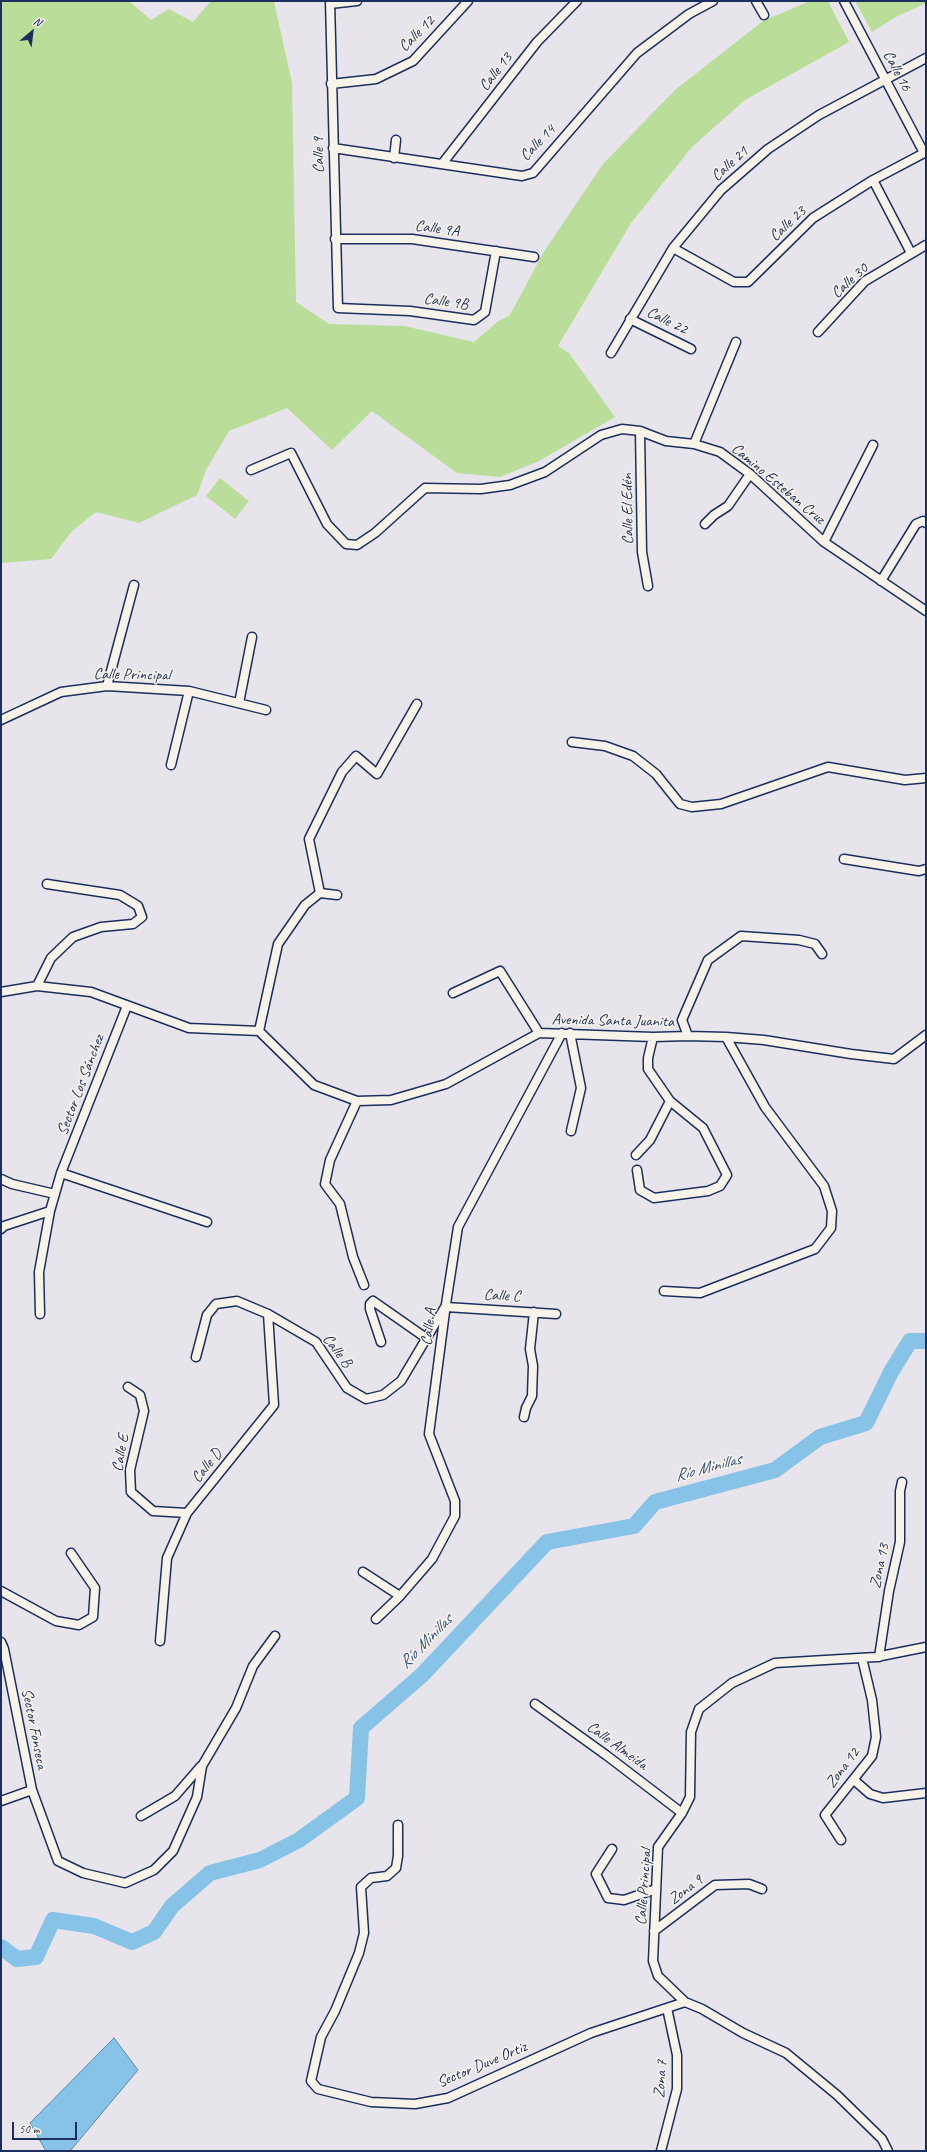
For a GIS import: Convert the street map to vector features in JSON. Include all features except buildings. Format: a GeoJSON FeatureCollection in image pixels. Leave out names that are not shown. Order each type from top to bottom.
{"type":"FeatureCollection","features":[{"type":"Feature","properties":{"kind":"street"},"geometry":{"type":"LineString","coordinates":[[330,3],[357,1]]}},
{"type":"Feature","properties":{"kind":"street","name":"Calle 12"},"geometry":{"type":"LineString","coordinates":[[331,84],[376,79],[413,62],[468,1]]}},
{"type":"Feature","properties":{"kind":"street","name":"Calle 13"},"geometry":{"type":"LineString","coordinates":[[442,164],[537,42],[577,1]]}},
{"type":"Feature","properties":{"kind":"street","name":"Calle 14"},"geometry":{"type":"LineString","coordinates":[[333,148],[522,176],[533,173],[637,52],[689,14],[712,1]]}},
{"type":"Feature","properties":{"kind":"street"},"geometry":{"type":"LineString","coordinates":[[756,1],[764,15]]}},
{"type":"Feature","properties":{"kind":"street","name":"Calle 16"},"geometry":{"type":"LineString","coordinates":[[844,1],[925,153]]}},
{"type":"Feature","properties":{"kind":"street","name":"Calle 9"},"geometry":{"type":"LineString","coordinates":[[330,3],[338,308]]}},
{"type":"Feature","properties":{"kind":"street","name":"Calle 21"},"geometry":{"type":"LineString","coordinates":[[611,353],[672,248],[720,190],[768,149],[819,115],[926,58]]}},
{"type":"Feature","properties":{"kind":"street"},"geometry":{"type":"LineString","coordinates":[[394,158],[396,140]]}},
{"type":"Feature","properties":{"kind":"street","name":"Calle 23"},"geometry":{"type":"LineString","coordinates":[[672,248],[734,282],[748,282],[813,218],[873,180],[925,153]]}},
{"type":"Feature","properties":{"kind":"street"},"geometry":{"type":"LineString","coordinates":[[873,180],[910,253]]}},
{"type":"Feature","properties":{"kind":"street","name":"Calle 9A"},"geometry":{"type":"LineString","coordinates":[[335,239],[412,239],[534,257]]}},
{"type":"Feature","properties":{"kind":"street","name":"Calle 30"},"geometry":{"type":"LineString","coordinates":[[818,332],[866,281],[910,253],[926,245]]}},
{"type":"Feature","properties":{"kind":"street","name":"Calle 9B"},"geometry":{"type":"LineString","coordinates":[[338,308],[410,311],[474,320],[485,312],[496,251]]}},
{"type":"Feature","properties":{"kind":"street","name":"Calle 22"},"geometry":{"type":"LineString","coordinates":[[630,319],[691,349]]}},
{"type":"Feature","properties":{"kind":"street"},"geometry":{"type":"LineString","coordinates":[[694,444],[736,342]]}},
{"type":"Feature","properties":{"kind":"street","name":"Camino Esteban Cruz"},"geometry":{"type":"LineString","coordinates":[[251,470],[291,453],[328,524],[346,544],[357,545],[375,533],[425,488],[481,489],[510,485],[545,472],[601,436],[622,429],[640,430],[666,441],[694,444],[720,452],[750,474],[824,542],[926,612]]}},
{"type":"Feature","properties":{"kind":"street","name":"Calle El Edén"},"geometry":{"type":"LineString","coordinates":[[640,430],[642,552],[648,586]]}},
{"type":"Feature","properties":{"kind":"street"},"geometry":{"type":"LineString","coordinates":[[824,542],[873,445]]}},
{"type":"Feature","properties":{"kind":"street"},"geometry":{"type":"LineString","coordinates":[[704,524],[728,506],[750,474]]}},
{"type":"Feature","properties":{"kind":"street"},"geometry":{"type":"LineString","coordinates":[[881,582],[916,524],[923,521],[926,523]]}},
{"type":"Feature","properties":{"kind":"street"},"geometry":{"type":"LineString","coordinates":[[107,686],[134,585]]}},
{"type":"Feature","properties":{"kind":"street"},"geometry":{"type":"LineString","coordinates":[[240,703],[252,637]]}},
{"type":"Feature","properties":{"kind":"street","name":"Calle Principal"},"geometry":{"type":"LineString","coordinates":[[1,720],[61,692],[107,686],[189,691],[266,710]]}},
{"type":"Feature","properties":{"kind":"street"},"geometry":{"type":"LineString","coordinates":[[171,765],[189,691]]}},
{"type":"Feature","properties":{"kind":"street"},"geometry":{"type":"LineString","coordinates":[[320,893],[309,839],[342,772],[356,756],[377,774],[417,704]]}},
{"type":"Feature","properties":{"kind":"street"},"geometry":{"type":"LineString","coordinates":[[572,742],[605,746],[633,756],[656,774],[680,804],[692,807],[722,804],[828,767],[905,780],[926,778]]}},
{"type":"Feature","properties":{"kind":"street"},"geometry":{"type":"LineString","coordinates":[[844,859],[919,871],[926,869]]}},
{"type":"Feature","properties":{"kind":"street"},"geometry":{"type":"LineString","coordinates":[[36,986],[51,958],[73,937],[101,927],[133,924],[142,916],[138,906],[120,895],[47,884]]}},
{"type":"Feature","properties":{"kind":"street"},"geometry":{"type":"LineString","coordinates":[[1,992],[36,986],[91,992],[189,1028],[259,1031],[278,944],[305,905],[320,893],[338,895]]}},
{"type":"Feature","properties":{"kind":"street"},"geometry":{"type":"LineString","coordinates":[[688,1036],[682,1020],[708,960],[741,936],[799,940],[815,944],[822,954]]}},
{"type":"Feature","properties":{"kind":"street"},"geometry":{"type":"LineString","coordinates":[[453,993],[500,971],[540,1033]]}},
{"type":"Feature","properties":{"kind":"street","name":"Sector Los Sánchez"},"geometry":{"type":"LineString","coordinates":[[40,1314],[39,1272],[50,1211],[61,1173],[127,1006]]}},
{"type":"Feature","properties":{"kind":"street","name":"Avenida Santa Juanita"},"geometry":{"type":"LineString","coordinates":[[259,1031],[314,1085],[357,1101],[391,1100],[446,1084],[540,1033],[653,1037],[726,1037],[764,1040],[894,1059],[926,1035]]}},
{"type":"Feature","properties":{"kind":"street"},"geometry":{"type":"LineString","coordinates":[[566,1033],[581,1088],[571,1132]]}},
{"type":"Feature","properties":{"kind":"street","name":"Calle A"},"geometry":{"type":"LineString","coordinates":[[376,1619],[400,1596],[432,1559],[455,1516],[455,1501],[429,1434],[458,1227],[566,1033]]}},
{"type":"Feature","properties":{"kind":"street"},"geometry":{"type":"LineString","coordinates":[[637,1170],[640,1190],[654,1198],[708,1191],[720,1186],[727,1175],[703,1128],[670,1101],[648,1070],[648,1058],[653,1037]]}},
{"type":"Feature","properties":{"kind":"street"},"geometry":{"type":"LineString","coordinates":[[664,1291],[700,1293],[815,1249],[831,1228],[832,1211],[824,1186],[765,1107],[726,1037]]}},
{"type":"Feature","properties":{"kind":"street"},"geometry":{"type":"LineString","coordinates":[[357,1101],[330,1160],[325,1184],[340,1204],[353,1257],[364,1285]]}},
{"type":"Feature","properties":{"kind":"street"},"geometry":{"type":"LineString","coordinates":[[636,1155],[650,1140],[670,1101]]}},
{"type":"Feature","properties":{"kind":"street"},"geometry":{"type":"LineString","coordinates":[[61,1173],[207,1222]]}},
{"type":"Feature","properties":{"kind":"street"},"geometry":{"type":"LineString","coordinates":[[1,1179],[12,1184],[55,1194]]}},
{"type":"Feature","properties":{"kind":"street"},"geometry":{"type":"LineString","coordinates":[[1,1229],[4,1226],[50,1211]]}},
{"type":"Feature","properties":{"kind":"street","name":"Calle B"},"geometry":{"type":"LineString","coordinates":[[196,1358],[207,1315],[216,1304],[237,1301],[268,1314],[316,1342],[347,1388],[366,1399],[383,1395],[401,1381],[446,1306]]}},
{"type":"Feature","properties":{"kind":"street"},"geometry":{"type":"LineString","coordinates":[[381,1342],[370,1309],[370,1304],[373,1301],[426,1338]]}},
{"type":"Feature","properties":{"kind":"street","name":"Calle C"},"geometry":{"type":"LineString","coordinates":[[446,1306],[556,1314]]}},
{"type":"Feature","properties":{"kind":"street"},"geometry":{"type":"LineString","coordinates":[[524,1417],[526,1408],[532,1396],[533,1366],[530,1349],[534,1312]]}},
{"type":"Feature","properties":{"kind":"street","name":"Calle D"},"geometry":{"type":"LineString","coordinates":[[160,1641],[167,1558],[188,1513],[274,1405],[268,1314]]}},
{"type":"Feature","properties":{"kind":"street","name":"Calle E"},"geometry":{"type":"LineString","coordinates":[[128,1386],[140,1395],[144,1411],[130,1470],[132,1492],[153,1511],[188,1513]]}},
{"type":"Feature","properties":{"kind":"street","name":"Zona 13"},"geometry":{"type":"LineString","coordinates":[[879,1657],[889,1590],[900,1542],[900,1491],[902,1482]]}},
{"type":"Feature","properties":{"kind":"street"},"geometry":{"type":"LineString","coordinates":[[1,1591],[56,1621],[79,1625],[93,1617],[95,1588],[71,1553]]}},
{"type":"Feature","properties":{"kind":"street"},"geometry":{"type":"LineString","coordinates":[[363,1572],[400,1596]]}},
{"type":"Feature","properties":{"kind":"street"},"geometry":{"type":"LineString","coordinates":[[142,1816],[175,1796],[202,1766],[236,1708],[253,1666],[275,1636]]}},
{"type":"Feature","properties":{"kind":"street","name":"Sector Fonseca"},"geometry":{"type":"LineString","coordinates":[[1,1642],[4,1649],[32,1790],[1,1801]]}},
{"type":"Feature","properties":{"kind":"street","name":"Calle Principal"},"geometry":{"type":"LineString","coordinates":[[888,2151],[882,2139],[837,2095],[786,2053],[743,2033],[702,2009],[685,2002],[658,1976],[653,1961],[658,1847],[682,1813],[690,1797],[691,1732],[699,1709],[732,1683],[775,1663],[879,1657],[926,1647]]}},
{"type":"Feature","properties":{"kind":"street","name":"Zona 12"},"geometry":{"type":"LineString","coordinates":[[841,1840],[825,1815],[872,1756],[876,1737],[872,1700],[862,1658]]}},
{"type":"Feature","properties":{"kind":"street","name":"Calle Almeida"},"geometry":{"type":"LineString","coordinates":[[535,1704],[606,1755],[682,1813]]}},
{"type":"Feature","properties":{"kind":"street"},"geometry":{"type":"LineString","coordinates":[[32,1790],[58,1861],[83,1873],[125,1883],[154,1870],[173,1851],[197,1797],[202,1766]]}},
{"type":"Feature","properties":{"kind":"street"},"geometry":{"type":"LineString","coordinates":[[854,1780],[870,1794],[883,1798],[926,1794]]}},
{"type":"Feature","properties":{"kind":"street","name":"Sector Duve Ortiz"},"geometry":{"type":"LineString","coordinates":[[398,1825],[398,1856],[396,1868],[387,1876],[371,1878],[361,1887],[364,1933],[359,1953],[335,2010],[320,2037],[311,2081],[318,2089],[371,2102],[414,2104],[448,2098],[591,2033],[685,2002]]}},
{"type":"Feature","properties":{"kind":"street"},"geometry":{"type":"LineString","coordinates":[[612,1849],[596,1874],[608,1898],[624,1900],[656,1889]]}},
{"type":"Feature","properties":{"kind":"street","name":"Zona 9"},"geometry":{"type":"LineString","coordinates":[[654,1931],[715,1885],[749,1884],[762,1890]]}},
{"type":"Feature","properties":{"kind":"street","name":"Zona 7"},"geometry":{"type":"LineString","coordinates":[[662,2151],[677,2089],[677,2055],[667,2008]]}},
{"type":"Feature","properties":{"kind":"green space"},"geometry":{"type":"Polygon","coordinates":[[[1,1],[129,1],[151,20],[169,9],[193,22],[211,1],[274,1],[292,83],[296,302],[329,324],[404,326],[474,342],[497,322],[510,315],[543,253],[603,164],[675,90],[763,21],[810,1],[828,1],[849,42],[745,100],[692,147],[631,223],[558,346],[569,353],[615,417],[539,461],[500,477],[457,473],[372,411],[332,450],[287,408],[229,431],[206,470],[197,495],[139,523],[96,512],[72,531],[51,559],[1,563],[1,1]]]}},
{"type":"Feature","properties":{"kind":"green space"},"geometry":{"type":"Polygon","coordinates":[[[855,1],[926,1],[926,3],[896,17],[872,32],[855,1]]]}},
{"type":"Feature","properties":{"kind":"green space"},"geometry":{"type":"Polygon","coordinates":[[[220,478],[249,501],[235,519],[206,496],[220,478]]]}},
{"type":"Feature","properties":{"kind":"water"},"geometry":{"type":"Polygon","coordinates":[[[114,2038],[138,2070],[70,2151],[46,2151],[30,2123],[114,2038]]]}},
{"type":"Feature","properties":{"kind":"waterway","name":"Río Minillas"},"geometry":{"type":"LineString","coordinates":[[1,1947],[17,1959],[36,1957],[53,1920],[94,1926],[132,1942],[154,1932],[172,1906],[210,1873],[260,1860],[299,1840],[357,1798],[361,1728],[422,1675],[547,1542],[634,1526],[655,1502],[775,1470],[820,1437],[866,1423],[891,1372],[910,1341],[926,1341]]}}]}
